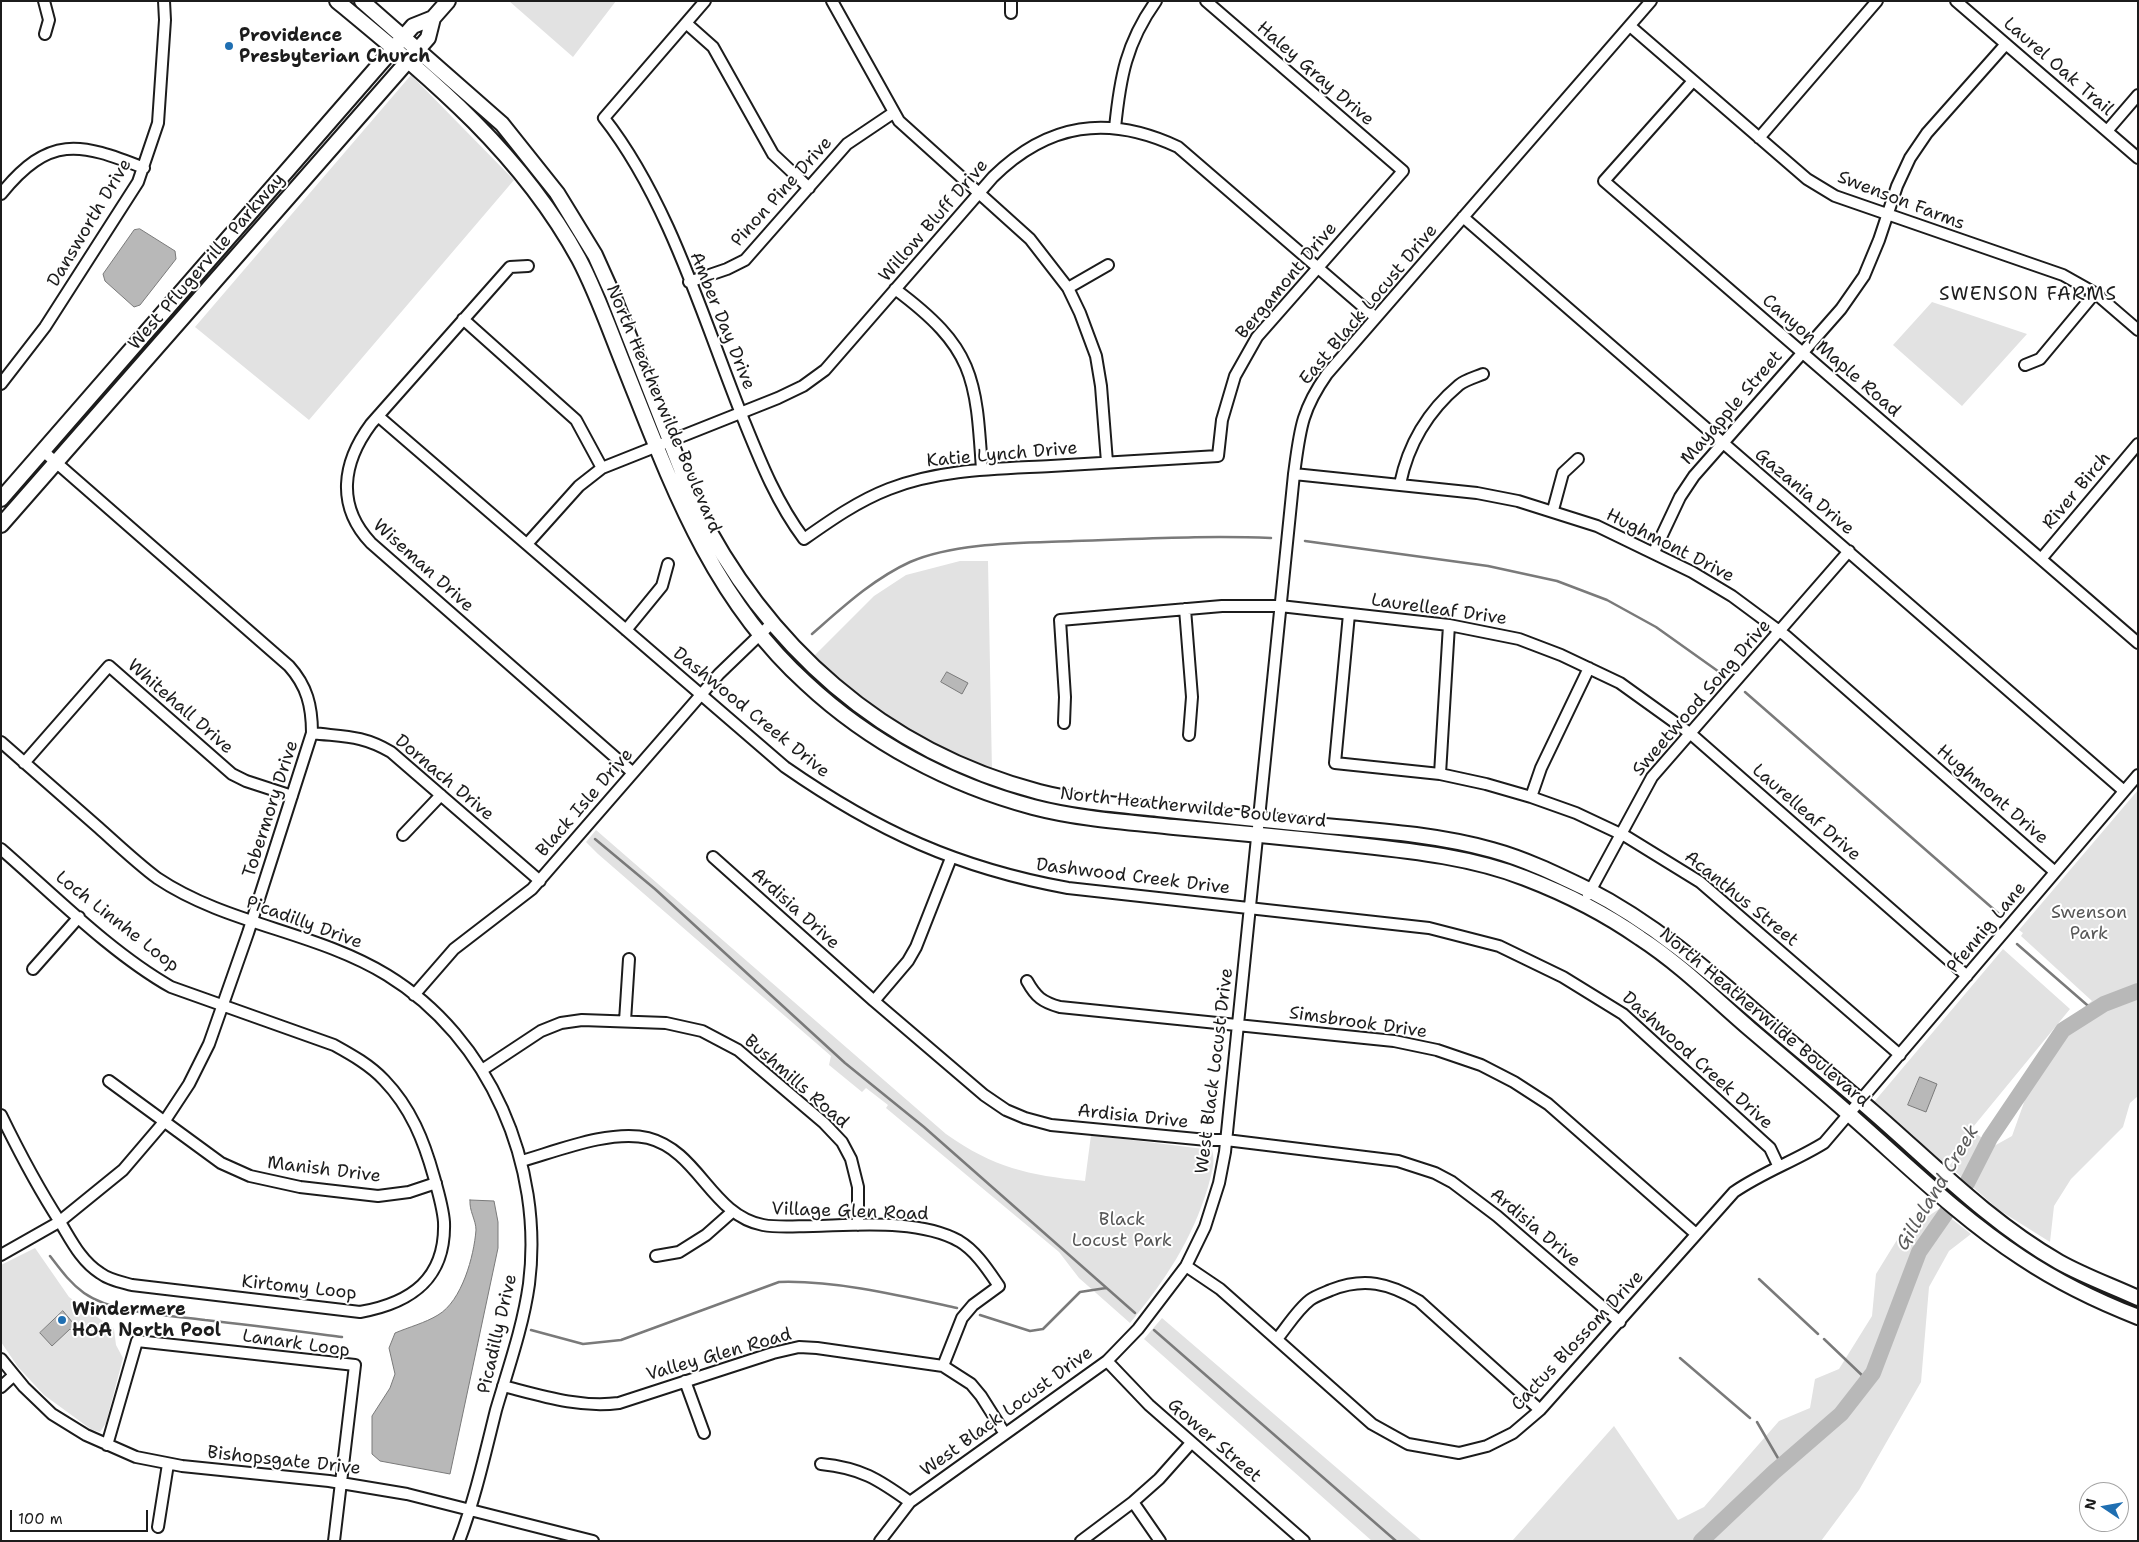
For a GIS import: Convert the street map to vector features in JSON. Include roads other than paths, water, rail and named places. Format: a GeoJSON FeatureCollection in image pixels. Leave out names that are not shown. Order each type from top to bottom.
{"type":"FeatureCollection","features":[{"type":"Feature","properties":{"kind":"main road","name":"North Heatherwilde Boulevard"},"geometry":{"type":"LineString","coordinates":[[337,1],[478,124],[544,202],[581,262],[680,504],[709,562],[759,633],[808,685],[865,729],[927,767],[980,790],[1039,808],[1073,815],[1407,850],[1486,865],[1526,878],[1583,905],[1639,937],[1691,977],[1915,1174],[2022,1258],[2074,1289],[2138,1317]]}},
{"type":"Feature","properties":{"kind":"main road","name":"North Heatherwilde Boulevard"},"geometry":{"type":"LineString","coordinates":[[362,1],[502,124],[557,193],[595,255],[613,295],[694,502],[708,529],[743,584],[772,623],[812,667],[832,685],[934,753],[986,775],[1042,793],[1076,799],[1409,834],[1490,849],[1532,863],[1591,891],[1648,923],[1702,965],[1988,1213],[2054,1258],[2138,1298]]}},
{"type":"Feature","properties":{"kind":"main road","name":"West Pflugerville Parkway"},"geometry":{"type":"LineString","coordinates":[[1,499],[413,26],[433,18],[448,1]]}},
{"type":"Feature","properties":{"kind":"main road","name":"West Pflugerville Parkway"},"geometry":{"type":"LineString","coordinates":[[1,525],[428,38],[433,18]]}},
{"type":"Feature","properties":{"kind":"main road"},"geometry":{"type":"LineString","coordinates":[[478,124],[497,128],[502,124]]}},
{"type":"Feature","properties":{"kind":"main road"},"geometry":{"type":"LineString","coordinates":[[182,292],[196,303]]}},
{"type":"Feature","properties":{"kind":"main road"},"geometry":{"type":"LineString","coordinates":[[2074,1289],[2094,1278]]}},
{"type":"Feature","properties":{"kind":"street"},"geometry":{"type":"LineString","coordinates":[[44,1],[48,20],[45,34]]}},
{"type":"Feature","properties":{"kind":"street","name":"Dansworth Drive"},"geometry":{"type":"LineString","coordinates":[[1,384],[45,327],[116,218],[138,182],[144,168],[158,123],[165,20],[164,1]]}},
{"type":"Feature","properties":{"kind":"street"},"geometry":{"type":"LineString","coordinates":[[704,1],[686,23],[713,48],[773,154],[809,188]]}},
{"type":"Feature","properties":{"kind":"street"},"geometry":{"type":"LineString","coordinates":[[832,1],[893,113],[918,140],[1030,239],[1068,288],[1080,313],[1096,356],[1101,386],[1107,462]]}},
{"type":"Feature","properties":{"kind":"street"},"geometry":{"type":"LineString","coordinates":[[1011,1],[1011,13]]}},
{"type":"Feature","properties":{"kind":"street"},"geometry":{"type":"LineString","coordinates":[[1115,128],[1119,90],[1127,55],[1138,27],[1156,1]]}},
{"type":"Feature","properties":{"kind":"street","name":"Haley Gray Drive"},"geometry":{"type":"LineString","coordinates":[[1206,1],[1403,171]]}},
{"type":"Feature","properties":{"kind":"street","name":"East Black Locust Drive"},"geometry":{"type":"LineString","coordinates":[[1258,819],[1294,474],[1301,421],[1312,396],[1327,374],[1375,317],[1651,1]]}},
{"type":"Feature","properties":{"kind":"street"},"geometry":{"type":"LineString","coordinates":[[1759,138],[1877,1]]}},
{"type":"Feature","properties":{"kind":"street","name":"Laurel Oak Trail"},"geometry":{"type":"LineString","coordinates":[[1956,1],[2138,158]]}},
{"type":"Feature","properties":{"kind":"street","name":"Amber Day Drive"},"geometry":{"type":"LineString","coordinates":[[686,23],[604,118],[645,181],[689,282],[771,486],[804,539]]}},
{"type":"Feature","properties":{"kind":"street","name":"Swenson Farms"},"geometry":{"type":"LineString","coordinates":[[1630,26],[1759,138],[1814,183],[1835,196],[2064,275],[2095,293],[2138,330]]}},
{"type":"Feature","properties":{"kind":"street","name":"Mayapple Street"},"geometry":{"type":"LineString","coordinates":[[1654,552],[1694,476],[1841,310],[1864,276],[1910,158],[1927,132],[2006,44]]}},
{"type":"Feature","properties":{"kind":"street","name":"Canyon Maple Road"},"geometry":{"type":"LineString","coordinates":[[1693,81],[1604,181],[2138,643]]}},
{"type":"Feature","properties":{"kind":"street"},"geometry":{"type":"LineString","coordinates":[[2107,131],[2138,95]]}},
{"type":"Feature","properties":{"kind":"street","name":"Pinon Pine Drive"},"geometry":{"type":"LineString","coordinates":[[689,282],[727,269],[745,260],[847,144],[893,113]]}},
{"type":"Feature","properties":{"kind":"street","name":"Willow Bluff Drive"},"geometry":{"type":"LineString","coordinates":[[527,544],[579,486],[602,468],[672,442],[803,386],[825,370],[979,193],[1011,159],[1033,145],[1056,134],[1081,128],[1115,128],[1154,137],[1178,147],[1375,317]]}},
{"type":"Feature","properties":{"kind":"street"},"geometry":{"type":"LineString","coordinates":[[1,194],[28,165],[43,155],[63,149],[95,150],[144,168]]}},
{"type":"Feature","properties":{"kind":"street","name":"Bergamont Drive"},"geometry":{"type":"LineString","coordinates":[[1218,456],[1224,413],[1235,376],[1257,337],[1403,171]]}},
{"type":"Feature","properties":{"kind":"street","name":"Gazania Drive"},"geometry":{"type":"LineString","coordinates":[[1463,217],[2124,791]]}},
{"type":"Feature","properties":{"kind":"street"},"geometry":{"type":"LineString","coordinates":[[1068,288],[1108,265]]}},
{"type":"Feature","properties":{"kind":"street","name":"Wiseman Drive"},"geometry":{"type":"LineString","coordinates":[[528,266],[510,267],[378,416],[357,445],[348,474],[349,506],[354,521],[362,533],[632,772]]}},
{"type":"Feature","properties":{"kind":"street"},"geometry":{"type":"LineString","coordinates":[[895,289],[940,326],[955,345],[967,368],[975,392],[982,470]]}},
{"type":"Feature","properties":{"kind":"street"},"geometry":{"type":"LineString","coordinates":[[2025,365],[2040,359],[2095,293]]}},
{"type":"Feature","properties":{"kind":"street"},"geometry":{"type":"LineString","coordinates":[[463,319],[576,420],[602,468]]}},
{"type":"Feature","properties":{"kind":"street"},"geometry":{"type":"LineString","coordinates":[[1400,484],[1404,464],[1413,441],[1426,420],[1460,384],[1483,374]]}},
{"type":"Feature","properties":{"kind":"street","name":"Dashwood Creek Drive"},"geometry":{"type":"LineString","coordinates":[[378,416],[785,767],[828,797],[879,826],[952,858],[1022,880],[1068,888],[1429,928],[1499,946],[1587,990],[1623,1014],[1770,1148],[1778,1165]]}},
{"type":"Feature","properties":{"kind":"street","name":"River Birch"},"geometry":{"type":"LineString","coordinates":[[2041,559],[2138,444]]}},
{"type":"Feature","properties":{"kind":"street","name":"Tobermory Drive"},"geometry":{"type":"LineString","coordinates":[[1,1255],[59,1222],[123,1170],[164,1122],[189,1084],[209,1044],[252,921],[312,733],[312,712],[306,689],[289,666],[43,451]]}},
{"type":"Feature","properties":{"kind":"street","name":"Katie Lynch Drive"},"geometry":{"type":"LineString","coordinates":[[804,539],[845,510],[889,489],[937,475],[982,470],[1218,456]]}},
{"type":"Feature","properties":{"kind":"street"},"geometry":{"type":"LineString","coordinates":[[1552,510],[1563,473],[1578,459]]}},
{"type":"Feature","properties":{"kind":"street","name":"Hughmont Drive"},"geometry":{"type":"LineString","coordinates":[[1294,474],[1477,493],[1552,510],[1597,526],[1654,552],[1732,596],[1780,632],[2055,872]]}},
{"type":"Feature","properties":{"kind":"street","name":"Sweetwood Song Drive"},"geometry":{"type":"LineString","coordinates":[[1583,905],[1652,777],[1849,552]]}},
{"type":"Feature","properties":{"kind":"street"},"geometry":{"type":"LineString","coordinates":[[626,630],[662,586],[668,564]]}},
{"type":"Feature","properties":{"kind":"street","name":"Laurelleaf Drive"},"geometry":{"type":"LineString","coordinates":[[1064,723],[1065,697],[1060,620],[1222,606],[1280,606],[1449,624],[1519,639],[1589,668],[1635,693],[1691,734],[1967,976]]}},
{"type":"Feature","properties":{"kind":"street"},"geometry":{"type":"LineString","coordinates":[[1185,609],[1192,696],[1189,735]]}},
{"type":"Feature","properties":{"kind":"street","name":"Acanthus Street"},"geometry":{"type":"LineString","coordinates":[[1349,614],[1335,763],[1440,774],[1532,797],[1576,813],[1620,834],[1700,882],[1900,1055]]}},
{"type":"Feature","properties":{"kind":"street","name":"Black Isle Drive"},"geometry":{"type":"LineString","coordinates":[[414,995],[454,950],[513,905],[540,881],[700,695],[759,633],[772,623]]}},
{"type":"Feature","properties":{"kind":"street"},"geometry":{"type":"LineString","coordinates":[[1440,774],[1449,624]]}},
{"type":"Feature","properties":{"kind":"street","name":"Whitehall Drive"},"geometry":{"type":"LineString","coordinates":[[24,762],[110,666],[232,774],[246,781],[292,796]]}},
{"type":"Feature","properties":{"kind":"street"},"geometry":{"type":"LineString","coordinates":[[1532,797],[1541,768],[1589,668]]}},
{"type":"Feature","properties":{"kind":"street","name":"Dornach Drive"},"geometry":{"type":"LineString","coordinates":[[312,733],[352,736],[372,741],[391,752],[540,881]]}},
{"type":"Feature","properties":{"kind":"street","name":"Picadilly Drive"},"geometry":{"type":"LineString","coordinates":[[1,742],[157,877],[193,898],[252,921],[317,942],[354,957],[388,976],[414,995],[451,1030],[482,1070],[509,1123],[522,1161],[530,1208],[531,1262],[523,1312],[470,1509],[459,1541]]}},
{"type":"Feature","properties":{"kind":"street","name":"Pfennig Lane"},"geometry":{"type":"LineString","coordinates":[[1849,1114],[2138,775]]}},
{"type":"Feature","properties":{"kind":"street"},"geometry":{"type":"LineString","coordinates":[[403,835],[441,795]]}},
{"type":"Feature","properties":{"kind":"street","name":"West Black Locust Drive"},"geometry":{"type":"LineString","coordinates":[[880,1541],[910,1502],[1107,1360],[1138,1329],[1186,1266],[1205,1227],[1214,1203],[1226,1140],[1258,819]]}},
{"type":"Feature","properties":{"kind":"street","name":"Loch Linnhe Loop"},"geometry":{"type":"LineString","coordinates":[[1,849],[79,917],[156,978],[171,986],[222,1006]]}},
{"type":"Feature","properties":{"kind":"street","name":"Ardisia Drive"},"geometry":{"type":"LineString","coordinates":[[713,857],[874,1001],[984,1095],[1006,1110],[1025,1118],[1052,1125],[1207,1140],[1226,1140],[1398,1161],[1435,1173],[1452,1182],[1497,1216],[1620,1322]]}},
{"type":"Feature","properties":{"kind":"street"},"geometry":{"type":"LineString","coordinates":[[874,1001],[908,961],[916,947],[952,858]]}},
{"type":"Feature","properties":{"kind":"street"},"geometry":{"type":"LineString","coordinates":[[33,969],[79,917]]}},
{"type":"Feature","properties":{"kind":"street"},"geometry":{"type":"LineString","coordinates":[[625,1020],[629,959]]}},
{"type":"Feature","properties":{"kind":"street","name":"Simsbrook Drive"},"geometry":{"type":"LineString","coordinates":[[1027,981],[1035,996],[1043,1002],[1060,1007],[1394,1041],[1438,1050],[1481,1065],[1514,1082],[1548,1104],[1696,1234]]}},
{"type":"Feature","properties":{"kind":"street","name":"Kirtomy Loop"},"geometry":{"type":"LineString","coordinates":[[1,1115],[26,1166],[59,1222],[86,1262],[99,1273],[120,1282],[360,1312],[389,1306],[408,1298],[432,1272],[440,1258],[444,1220],[426,1146],[414,1120],[385,1080],[346,1052],[318,1038],[222,1006]]}},
{"type":"Feature","properties":{"kind":"street","name":"Bushmills Road"},"geometry":{"type":"LineString","coordinates":[[482,1070],[541,1031],[561,1023],[582,1020],[666,1022],[702,1031],[738,1050],[817,1117],[842,1142],[851,1159],[858,1188],[858,1225]]}},
{"type":"Feature","properties":{"kind":"street","name":"Manish Drive"},"geometry":{"type":"LineString","coordinates":[[109,1081],[220,1162],[250,1176],[270,1182],[378,1196],[409,1192],[436,1184]]}},
{"type":"Feature","properties":{"kind":"street","name":"Cactus Blossom Drive"},"geometry":{"type":"LineString","coordinates":[[1186,1266],[1220,1289],[1372,1424],[1408,1444],[1459,1453],[1487,1446],[1513,1433],[1540,1410],[1734,1192],[1778,1165],[1800,1158],[1824,1143],[1849,1114]]}},
{"type":"Feature","properties":{"kind":"street","name":"Village Glen Road"},"geometry":{"type":"LineString","coordinates":[[522,1161],[607,1138],[628,1136],[647,1138],[666,1145],[678,1153],[692,1166],[714,1195],[732,1212],[762,1225],[858,1225],[921,1228],[941,1233],[960,1242],[981,1261],[999,1286],[973,1304],[962,1318],[943,1366]]}},
{"type":"Feature","properties":{"kind":"street"},"geometry":{"type":"LineString","coordinates":[[656,1256],[679,1252],[706,1236],[732,1212]]}},
{"type":"Feature","properties":{"kind":"street"},"geometry":{"type":"LineString","coordinates":[[1277,1338],[1310,1300],[1329,1291],[1348,1284],[1371,1283],[1397,1288],[1419,1301],[1540,1410]]}},
{"type":"Feature","properties":{"kind":"street","name":"Lanark Loop"},"geometry":{"type":"LineString","coordinates":[[107,1445],[137,1341],[356,1365],[342,1483]]}},
{"type":"Feature","properties":{"kind":"street","name":"Valley Glen Road"},"geometry":{"type":"LineString","coordinates":[[503,1386],[579,1404],[619,1403],[773,1353],[799,1347],[943,1366],[971,1384],[1005,1434]]}},
{"type":"Feature","properties":{"kind":"street","name":"Bishopsgate Drive"},"geometry":{"type":"LineString","coordinates":[[1,1359],[52,1414],[107,1445],[136,1457],[168,1464],[342,1483],[407,1494],[593,1541]]}},
{"type":"Feature","properties":{"kind":"street","name":"Gower Street"},"geometry":{"type":"LineString","coordinates":[[1107,1360],[1149,1405],[1191,1444],[1304,1541]]}},
{"type":"Feature","properties":{"kind":"street"},"geometry":{"type":"LineString","coordinates":[[1,1387],[14,1375]]}},
{"type":"Feature","properties":{"kind":"street"},"geometry":{"type":"LineString","coordinates":[[685,1381],[704,1433]]}},
{"type":"Feature","properties":{"kind":"street"},"geometry":{"type":"LineString","coordinates":[[1081,1541],[1133,1502],[1159,1479],[1191,1444]]}},
{"type":"Feature","properties":{"kind":"street"},"geometry":{"type":"LineString","coordinates":[[158,1527],[168,1464]]}},
{"type":"Feature","properties":{"kind":"street"},"geometry":{"type":"LineString","coordinates":[[821,1464],[842,1466],[867,1473],[910,1502]]}},
{"type":"Feature","properties":{"kind":"street"},"geometry":{"type":"LineString","coordinates":[[334,1541],[342,1483]]}},
{"type":"Feature","properties":{"kind":"street"},"geometry":{"type":"LineString","coordinates":[[1133,1502],[1160,1541]]}},
{"type":"Feature","properties":{"kind":"waterway"},"geometry":{"type":"LineString","coordinates":[[812,634],[859,594],[883,577],[910,562],[928,555],[969,547],[1034,542],[1198,537],[1271,538]]}},
{"type":"Feature","properties":{"kind":"waterway"},"geometry":{"type":"LineString","coordinates":[[1305,541],[1488,566],[1557,581],[1607,600],[1656,627],[1722,674]]}},
{"type":"Feature","properties":{"kind":"waterway"},"geometry":{"type":"LineString","coordinates":[[1745,692],[1998,913]]}},
{"type":"Feature","properties":{"kind":"waterway"},"geometry":{"type":"LineString","coordinates":[[595,839],[655,889],[845,1063],[924,1127],[1135,1313]]}},
{"type":"Feature","properties":{"kind":"waterway"},"geometry":{"type":"LineString","coordinates":[[2017,944],[2094,1011]]}},
{"type":"Feature","properties":{"kind":"waterway","name":"Gilleland Creek"},"geometry":{"type":"LineString","coordinates":[[1701,1541],[1774,1472],[1841,1414],[1873,1373],[1919,1252],[1967,1183],[1990,1138],[2063,1030],[2104,1004],[2138,991]]}},
{"type":"Feature","properties":{"kind":"waterway"},"geometry":{"type":"LineString","coordinates":[[50,1256],[79,1289],[96,1300],[110,1305],[159,1315],[342,1337]]}},
{"type":"Feature","properties":{"kind":"waterway"},"geometry":{"type":"LineString","coordinates":[[1759,1279],[1818,1334]]}},
{"type":"Feature","properties":{"kind":"waterway"},"geometry":{"type":"LineString","coordinates":[[531,1330],[583,1344],[621,1340],[779,1282],[845,1286],[957,1308]]}},
{"type":"Feature","properties":{"kind":"waterway"},"geometry":{"type":"LineString","coordinates":[[980,1315],[1030,1331],[1043,1329],[1080,1292],[1106,1288]]}},
{"type":"Feature","properties":{"kind":"waterway"},"geometry":{"type":"LineString","coordinates":[[1154,1330],[1396,1541]]}},
{"type":"Feature","properties":{"kind":"waterway"},"geometry":{"type":"LineString","coordinates":[[1824,1339],[1867,1380]]}},
{"type":"Feature","properties":{"kind":"waterway"},"geometry":{"type":"LineString","coordinates":[[1680,1358],[1750,1418]]}},
{"type":"Feature","properties":{"kind":"waterway"},"geometry":{"type":"LineString","coordinates":[[1757,1422],[1782,1465]]}},
{"type":"Feature","properties":{"kind":"place","name":"Providence Presbyterian Church"},"geometry":{"type":"Point","coordinates":[229,46]}},
{"type":"Feature","properties":{"kind":"place","name":"Windermere HOA North Pool"},"geometry":{"type":"Point","coordinates":[62,1320]}},
{"type":"Feature","properties":{"kind":"district","name":"SWENSON FARMS"},"geometry":{"type":"Point","coordinates":[2028,295]}},
{"type":"Feature","properties":{"kind":"park label","name":"Swenson Park"},"geometry":{"type":"Point","coordinates":[2089,923]}},
{"type":"Feature","properties":{"kind":"park label","name":"Black Locust Park"},"geometry":{"type":"Point","coordinates":[1122,1230]}}]}
